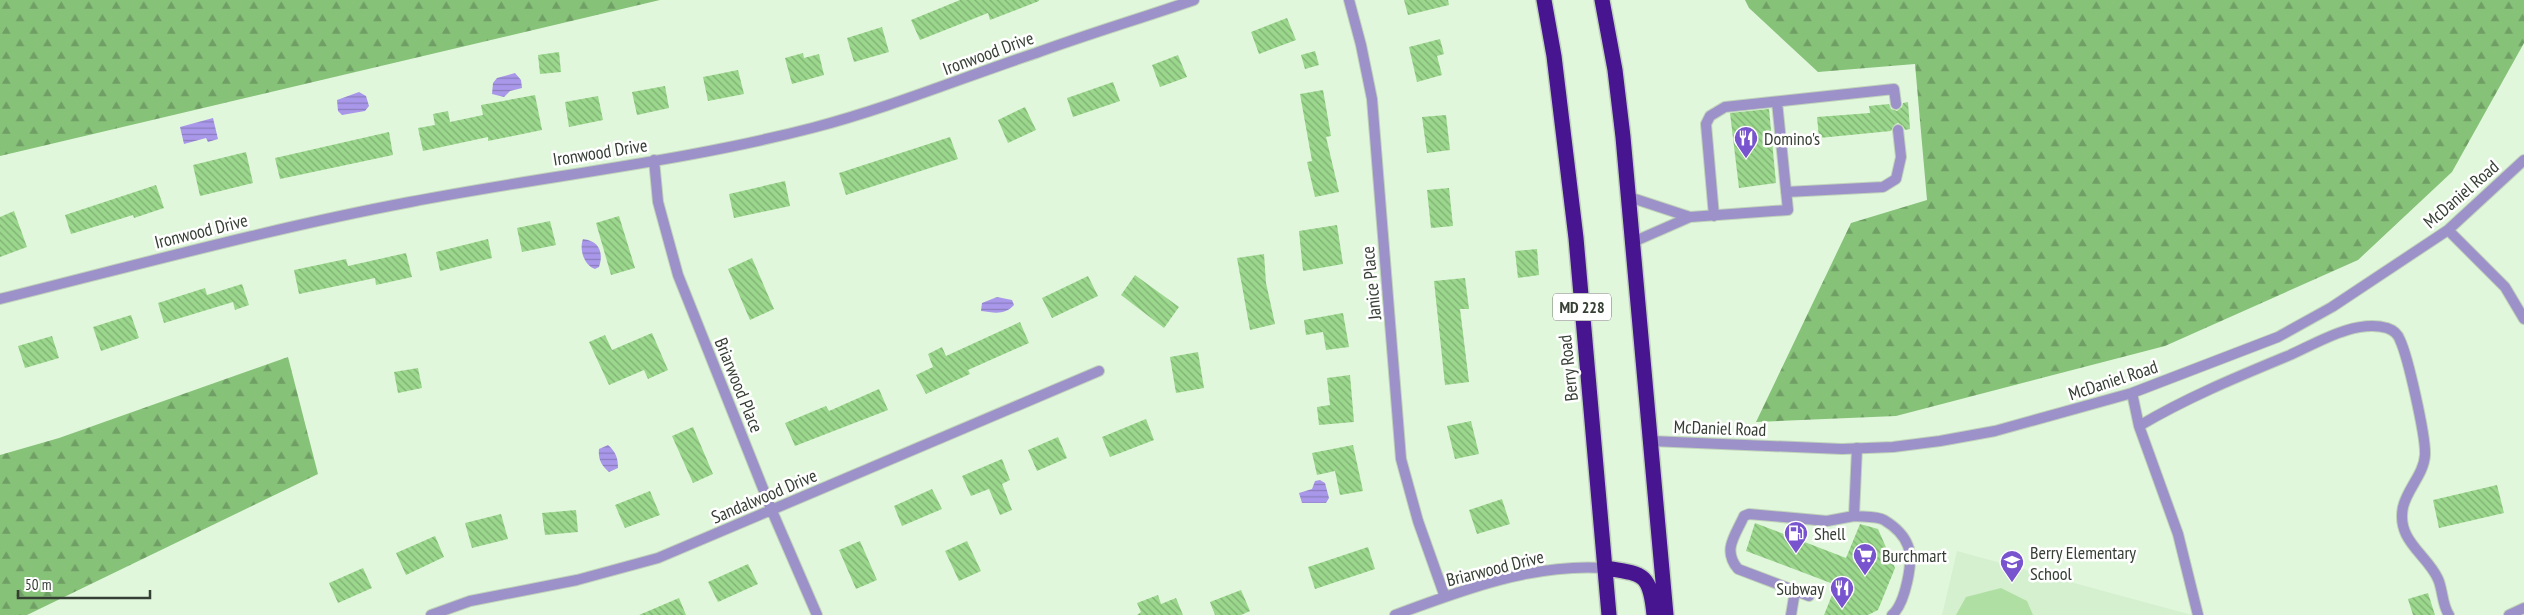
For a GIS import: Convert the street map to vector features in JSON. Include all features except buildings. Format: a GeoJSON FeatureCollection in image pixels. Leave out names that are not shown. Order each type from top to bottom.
{"type":"FeatureCollection","features":[{"type":"Feature","properties":{"kind":"highway","name":"Berry Road"},"geometry":{"type":"LineString","coordinates":[[1544,0],[1555,65],[1576,238],[1609,615]]}},
{"type":"Feature","properties":{"kind":"highway"},"geometry":{"type":"LineString","coordinates":[[1602,0],[1615,70],[1629,197],[1666,615]]}},
{"type":"Feature","properties":{"kind":"highway"},"geometry":{"type":"LineString","coordinates":[[1605,568],[1637,572],[1647,582],[1652,596],[1654,615]]}},
{"type":"Feature","properties":{"kind":"street","name":"Ironwood Drive"},"geometry":{"type":"LineString","coordinates":[[0,299],[214,243],[300,224],[428,198],[654,160],[816,127],[918,96],[1034,53],[1194,0]]}},
{"type":"Feature","properties":{"kind":"street","name":"Janice Place"},"geometry":{"type":"LineString","coordinates":[[1349,0],[1361,45],[1372,99],[1401,459],[1431,560],[1445,597]]}},
{"type":"Feature","properties":{"kind":"street"},"geometry":{"type":"LineString","coordinates":[[1714,216],[1706,124],[1710,116],[1725,107],[1894,89],[1896,104]]}},
{"type":"Feature","properties":{"kind":"street"},"geometry":{"type":"LineString","coordinates":[[1629,197],[1690,217],[1788,210],[1777,102]]}},
{"type":"Feature","properties":{"kind":"street"},"geometry":{"type":"LineString","coordinates":[[1786,192],[1883,187],[1896,179],[1901,157],[1898,130]]}},
{"type":"Feature","properties":{"kind":"street","name":"Briarwood Place"},"geometry":{"type":"LineString","coordinates":[[654,160],[658,202],[678,275],[772,511],[817,615]]}},
{"type":"Feature","properties":{"kind":"street","name":"McDaniel Road"},"geometry":{"type":"LineString","coordinates":[[1650,441],[1857,448],[1940,441],[1995,431],[2132,393],[2278,337],[2332,307],[2448,230],[2524,160]]}},
{"type":"Feature","properties":{"kind":"street"},"geometry":{"type":"LineString","coordinates":[[1633,242],[1690,217]]}},
{"type":"Feature","properties":{"kind":"street"},"geometry":{"type":"LineString","coordinates":[[2448,230],[2504,287],[2524,319]]}},
{"type":"Feature","properties":{"kind":"street"},"geometry":{"type":"LineString","coordinates":[[2139,426],[2197,394],[2324,340],[2371,326],[2387,328],[2395,332],[2404,353],[2425,447],[2423,464],[2404,502],[2402,518],[2412,546],[2428,562],[2439,581],[2446,611],[2450,615]]}},
{"type":"Feature","properties":{"kind":"street","name":"Sandalwood Drive"},"geometry":{"type":"LineString","coordinates":[[430,615],[493,595],[577,580],[642,564],[772,511],[1099,371]]}},
{"type":"Feature","properties":{"kind":"street"},"geometry":{"type":"LineString","coordinates":[[2132,393],[2139,426],[2178,534],[2198,615]]}},
{"type":"Feature","properties":{"kind":"street"},"geometry":{"type":"LineString","coordinates":[[1854,516],[1857,448]]}},
{"type":"Feature","properties":{"kind":"street"},"geometry":{"type":"LineString","coordinates":[[1809,596],[1738,569],[1730,560],[1729,551],[1744,516],[1827,521],[1854,516],[1883,519],[1899,532],[1909,547],[1908,586],[1896,611],[1892,615]]}},
{"type":"Feature","properties":{"kind":"street","name":"Briarwood Drive"},"geometry":{"type":"LineString","coordinates":[[1395,615],[1445,597],[1528,574],[1583,566],[1605,568]]}},
{"type":"Feature","properties":{"kind":"street"},"geometry":{"type":"LineString","coordinates":[[1791,615],[1795,590]]}},
{"type":"Feature","properties":{"kind":"street"},"geometry":{"type":"LineString","coordinates":[[2509,615],[2524,608]]}},
{"type":"Feature","properties":{"kind":"shaded area"},"geometry":{"type":"Polygon","coordinates":[[[515,73],[521,80],[522,88],[510,91],[504,97],[492,94],[493,83],[497,78],[515,73]]]}},
{"type":"Feature","properties":{"kind":"shaded area"},"geometry":{"type":"Polygon","coordinates":[[[359,92],[366,96],[369,106],[365,111],[342,115],[338,111],[337,100],[359,92]]]}},
{"type":"Feature","properties":{"kind":"shaded area"},"geometry":{"type":"Polygon","coordinates":[[[213,118],[218,139],[208,142],[206,138],[184,144],[180,127],[213,118]]]}},
{"type":"Feature","properties":{"kind":"shaded area"},"geometry":{"type":"Polygon","coordinates":[[[583,239],[593,242],[599,248],[601,257],[599,267],[595,269],[583,257],[583,239]]]}},
{"type":"Feature","properties":{"kind":"shaded area"},"geometry":{"type":"Polygon","coordinates":[[[997,297],[1012,300],[1014,305],[1003,312],[981,311],[982,303],[997,297]]]}},
{"type":"Feature","properties":{"kind":"shaded area"},"geometry":{"type":"Polygon","coordinates":[[[608,445],[615,453],[618,464],[618,468],[609,472],[604,467],[599,456],[599,449],[608,445]]]}},
{"type":"Feature","properties":{"kind":"shaded area"},"geometry":{"type":"Polygon","coordinates":[[[1320,480],[1325,483],[1329,498],[1326,503],[1302,503],[1299,493],[1312,489],[1315,481],[1320,480]]]}},
{"type":"Feature","properties":{"kind":"shaded area","name":"Berry Elementary School"},"geometry":{"type":"Polygon","coordinates":[[[1957,551],[2192,615],[1942,615],[1957,551]]]}},
{"type":"Feature","properties":{"kind":"green space"},"geometry":{"type":"Polygon","coordinates":[[[0,0],[660,0],[0,156],[0,0]]]}},
{"type":"Feature","properties":{"kind":"green space"},"geometry":{"type":"Polygon","coordinates":[[[1745,0],[2524,0],[2524,43],[2452,172],[2358,260],[2165,346],[1896,416],[1756,422],[1851,223],[1927,200],[1915,64],[1818,72],[1749,8],[1745,0]]]}},
{"type":"Feature","properties":{"kind":"green space"},"geometry":{"type":"Polygon","coordinates":[[[288,357],[318,474],[27,615],[0,615],[0,455],[59,438],[288,357]]]}},
{"type":"Feature","properties":{"kind":"green space"},"geometry":{"type":"Polygon","coordinates":[[[2001,588],[2027,601],[2033,615],[1956,615],[1966,597],[2001,588]]]}},
{"type":"Feature","properties":{"kind":"place","name":"Domino's"},"geometry":{"type":"Point","coordinates":[1746,159]}},
{"type":"Feature","properties":{"kind":"place","name":"Shell"},"geometry":{"type":"Point","coordinates":[1796,554]}},
{"type":"Feature","properties":{"kind":"place","name":"Burchmart"},"geometry":{"type":"Point","coordinates":[1865,576]}},
{"type":"Feature","properties":{"kind":"place","name":"Berry Elementary School"},"geometry":{"type":"Point","coordinates":[2012,583]}},
{"type":"Feature","properties":{"kind":"place","name":"Subway"},"geometry":{"type":"Point","coordinates":[1842,609]}}]}
